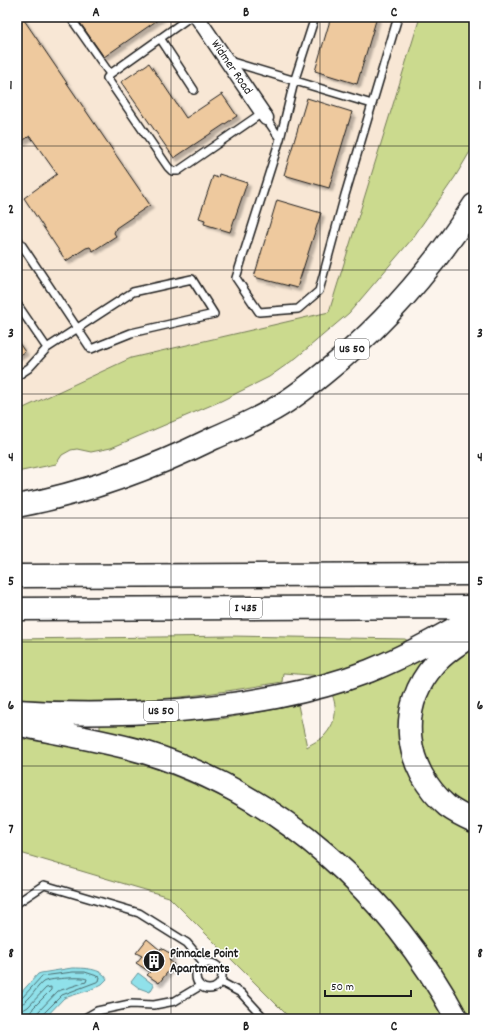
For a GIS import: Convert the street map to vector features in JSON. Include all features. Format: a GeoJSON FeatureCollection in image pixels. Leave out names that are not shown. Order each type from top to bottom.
{"type":"FeatureCollection","features":[{"type":"Feature","properties":{"kind":"highway","name":"US 50"},"geometry":{"type":"LineString","coordinates":[[17,506],[52,499],[118,480],[186,452],[269,412],[323,374],[367,335],[397,304],[439,254],[474,205]]}},
{"type":"Feature","properties":{"kind":"highway"},"geometry":{"type":"LineString","coordinates":[[17,576],[474,574]]}},
{"type":"Feature","properties":{"kind":"highway","name":"I 435"},"geometry":{"type":"LineString","coordinates":[[17,609],[474,607]]}},
{"type":"Feature","properties":{"kind":"highway","name":"US 50"},"geometry":{"type":"LineString","coordinates":[[17,711],[81,714],[152,712],[218,706],[303,691],[368,671],[394,660],[449,632],[474,616]]}},
{"type":"Feature","properties":{"kind":"highway"},"geometry":{"type":"LineString","coordinates":[[474,634],[442,656],[426,675],[414,700],[410,715],[410,732],[411,748],[416,762],[429,786],[448,806],[474,821]]}},
{"type":"Feature","properties":{"kind":"highway"},"geometry":{"type":"LineString","coordinates":[[17,724],[113,743],[146,753],[223,785],[248,798],[274,815],[322,850],[363,889],[417,953],[438,985],[457,1019]]}},
{"type":"Feature","properties":{"kind":"street","name":"Widmer Road"},"geometry":{"type":"LineString","coordinates":[[197,17],[264,116]]}},
{"type":"Feature","properties":{"kind":"lane"},"geometry":{"type":"LineString","coordinates":[[70,17],[110,74]]}},
{"type":"Feature","properties":{"kind":"lane"},"geometry":{"type":"LineString","coordinates":[[190,17],[110,74],[107,78],[172,171],[178,171],[264,116],[280,139]]}},
{"type":"Feature","properties":{"kind":"lane"},"geometry":{"type":"LineString","coordinates":[[315,17],[294,82],[280,139],[236,278],[259,312],[298,309],[319,291],[398,17]]}},
{"type":"Feature","properties":{"kind":"lane"},"geometry":{"type":"LineString","coordinates":[[160,38],[194,90]]}},
{"type":"Feature","properties":{"kind":"lane"},"geometry":{"type":"LineString","coordinates":[[227,60],[294,82],[372,104]]}},
{"type":"Feature","properties":{"kind":"lane"},"geometry":{"type":"LineString","coordinates":[[17,238],[77,328],[91,349],[131,333],[214,314],[192,279],[132,292],[77,328],[48,348],[29,368],[17,376]]}},
{"type":"Feature","properties":{"kind":"lane"},"geometry":{"type":"LineString","coordinates":[[17,304],[48,348]]}},
{"type":"Feature","properties":{"kind":"lane"},"geometry":{"type":"LineString","coordinates":[[17,903],[44,885],[139,913],[187,943],[204,963]]}},
{"type":"Feature","properties":{"kind":"lane"},"geometry":{"type":"LineString","coordinates":[[204,963],[213,963],[217,965],[222,974],[221,982],[215,988],[210,990],[203,988],[200,986],[196,978],[197,969],[204,963]]}},
{"type":"Feature","properties":{"kind":"lane"},"geometry":{"type":"LineString","coordinates":[[221,982],[242,993],[265,1019]]}},
{"type":"Feature","properties":{"kind":"lane"},"geometry":{"type":"LineString","coordinates":[[82,1019],[97,1011],[130,1004],[154,1005],[175,1001],[200,986]]}},
{"type":"Feature","properties":{"kind":"shaded area"},"geometry":{"type":"Polygon","coordinates":[[[17,17],[420,17],[329,312],[131,358],[17,411],[17,17]]]}},
{"type":"Feature","properties":{"kind":"green space"},"geometry":{"type":"Polygon","coordinates":[[[420,17],[474,17],[474,145],[455,177],[412,239],[349,313],[296,358],[269,377],[221,401],[111,448],[91,452],[77,449],[71,450],[62,455],[56,464],[17,472],[17,411],[131,358],[329,312],[420,17]]]}},
{"type":"Feature","properties":{"kind":"green space"},"geometry":{"type":"Polygon","coordinates":[[[230,636],[405,639],[430,655],[404,746],[474,828],[474,1019],[466,1019],[331,847],[100,731],[100,725],[221,719],[298,705],[307,747],[323,737],[331,727],[334,720],[335,706],[331,691],[324,676],[283,673],[282,682],[236,690],[173,698],[123,701],[52,701],[17,699],[17,639],[230,636]]]}},
{"type":"Feature","properties":{"kind":"green space"},"geometry":{"type":"Polygon","coordinates":[[[474,644],[474,812],[446,793],[429,772],[416,728],[419,706],[439,672],[474,644]]]}},
{"type":"Feature","properties":{"kind":"green space"},"geometry":{"type":"Polygon","coordinates":[[[17,738],[89,750],[145,765],[209,791],[255,816],[316,861],[338,879],[358,899],[383,927],[405,957],[426,987],[445,1019],[291,1019],[169,897],[17,852],[17,738]]]}},
{"type":"Feature","properties":{"kind":"water"},"geometry":{"type":"Polygon","coordinates":[[[72,968],[97,971],[105,975],[107,979],[102,984],[90,990],[64,998],[44,1019],[17,1019],[17,997],[38,974],[72,968]]]}},
{"type":"Feature","properties":{"kind":"water"},"geometry":{"type":"Polygon","coordinates":[[[138,973],[154,985],[150,992],[139,988],[131,982],[138,973]]]}},
{"type":"Feature","properties":{"kind":"building"},"geometry":{"type":"Polygon","coordinates":[[[17,17],[22,17],[150,205],[116,228],[114,233],[116,236],[93,251],[90,247],[86,248],[66,261],[24,198],[57,174],[30,136],[17,144],[17,17]]]}},
{"type":"Feature","properties":{"kind":"building"},"geometry":{"type":"Polygon","coordinates":[[[76,17],[162,17],[104,57],[76,17]]]}},
{"type":"Feature","properties":{"kind":"building"},"geometry":{"type":"Polygon","coordinates":[[[331,17],[377,17],[357,84],[315,71],[331,17]]]}},
{"type":"Feature","properties":{"kind":"building"},"geometry":{"type":"Polygon","coordinates":[[[149,63],[186,118],[222,94],[237,116],[174,158],[121,82],[149,63]]]}},
{"type":"Feature","properties":{"kind":"building"},"geometry":{"type":"Polygon","coordinates":[[[307,98],[352,112],[329,188],[284,175],[307,98]]]}},
{"type":"Feature","properties":{"kind":"building"},"geometry":{"type":"Polygon","coordinates":[[[219,174],[247,183],[230,232],[204,224],[205,220],[199,218],[213,176],[218,178],[219,174]]]}},
{"type":"Feature","properties":{"kind":"building"},"geometry":{"type":"Polygon","coordinates":[[[277,200],[321,213],[297,288],[254,277],[277,200]]]}},
{"type":"Feature","properties":{"kind":"building"},"geometry":{"type":"Polygon","coordinates":[[[17,340],[25,352],[17,357],[17,340]]]}},
{"type":"Feature","properties":{"kind":"building","name":"Pinnacle Point Apartments"},"geometry":{"type":"Polygon","coordinates":[[[147,939],[160,950],[161,948],[173,955],[169,960],[174,964],[159,983],[147,975],[150,972],[136,963],[142,956],[136,953],[147,939]]]}},
{"type":"Feature","properties":{"kind":"place","name":"Pinnacle Point Apartments"},"geometry":{"type":"Point","coordinates":[154,961]}}]}
